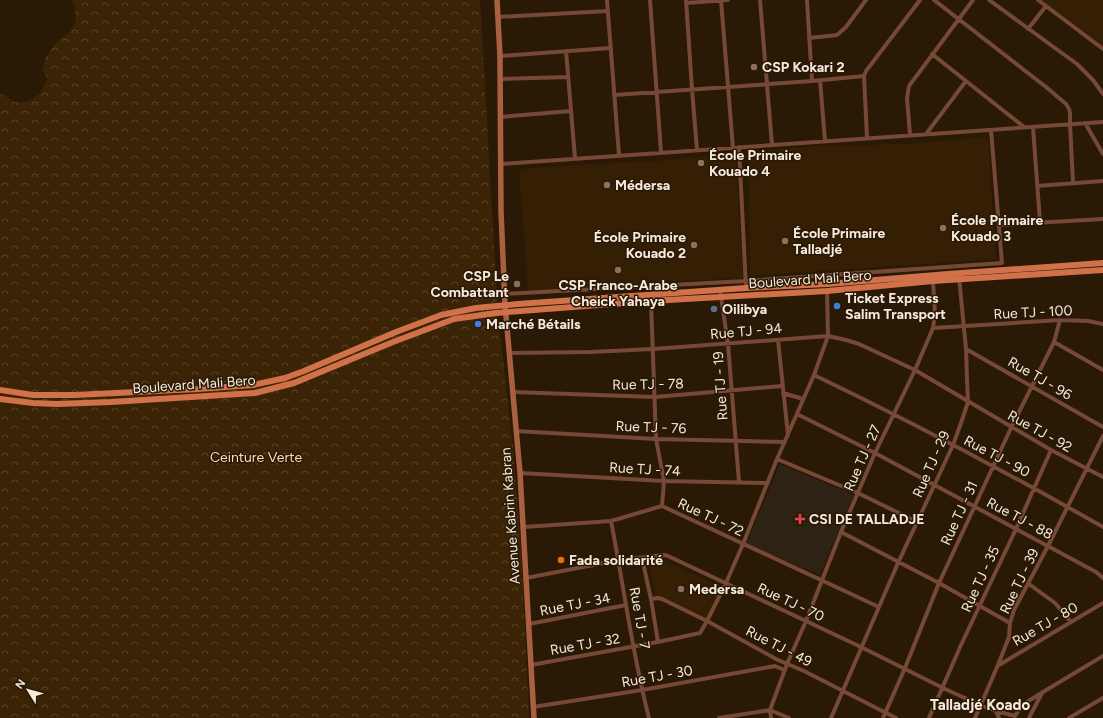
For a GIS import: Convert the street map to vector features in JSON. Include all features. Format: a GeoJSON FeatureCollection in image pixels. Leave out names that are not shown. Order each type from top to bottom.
{"type":"FeatureCollection","features":[{"type":"Feature","properties":{"kind":"main road","name":"Boulevard Mali Bero"},"geometry":{"type":"LineString","coordinates":[[0,390],[33,395],[75,395],[253,385],[291,376],[396,332],[441,315],[476,308],[506,312],[651,301],[721,293],[746,284],[827,284],[1103,263]]}},
{"type":"Feature","properties":{"kind":"main road","name":"Boulevard Mali Bero"},"geometry":{"type":"LineString","coordinates":[[0,399],[33,403],[63,404],[255,393],[294,383],[393,342],[454,319],[495,310],[506,305],[721,293],[827,291],[933,281],[1103,270]]}},
{"type":"Feature","properties":{"kind":"street","name":"Avenue Kabrin Kabran"},"geometry":{"type":"LineString","coordinates":[[497,0],[500,56],[500,211],[506,312],[524,526],[534,718]]}},
{"type":"Feature","properties":{"kind":"street"},"geometry":{"type":"LineString","coordinates":[[607,0],[619,155]]}},
{"type":"Feature","properties":{"kind":"street"},"geometry":{"type":"LineString","coordinates":[[650,0],[661,152]]}},
{"type":"Feature","properties":{"kind":"street"},"geometry":{"type":"LineString","coordinates":[[721,0],[733,148]]}},
{"type":"Feature","properties":{"kind":"street"},"geometry":{"type":"LineString","coordinates":[[697,150],[686,1],[728,0]]}},
{"type":"Feature","properties":{"kind":"street"},"geometry":{"type":"LineString","coordinates":[[760,0],[772,145]]}},
{"type":"Feature","properties":{"kind":"street"},"geometry":{"type":"LineString","coordinates":[[807,0],[812,81]]}},
{"type":"Feature","properties":{"kind":"street"},"geometry":{"type":"LineString","coordinates":[[809,38],[837,35],[846,27],[866,0]]}},
{"type":"Feature","properties":{"kind":"street"},"geometry":{"type":"LineString","coordinates":[[867,138],[864,76],[866,71],[920,0]]}},
{"type":"Feature","properties":{"kind":"street"},"geometry":{"type":"LineString","coordinates":[[934,0],[1066,104],[1070,113],[1073,183]]}},
{"type":"Feature","properties":{"kind":"street"},"geometry":{"type":"LineString","coordinates":[[910,135],[907,98],[908,86],[973,0]]}},
{"type":"Feature","properties":{"kind":"street"},"geometry":{"type":"LineString","coordinates":[[989,0],[1076,64],[1093,80],[1103,94]]}},
{"type":"Feature","properties":{"kind":"street"},"geometry":{"type":"LineString","coordinates":[[1038,0],[1103,49]]}},
{"type":"Feature","properties":{"kind":"street"},"geometry":{"type":"LineString","coordinates":[[1028,29],[1046,6]]}},
{"type":"Feature","properties":{"kind":"street"},"geometry":{"type":"LineString","coordinates":[[498,17],[608,11]]}},
{"type":"Feature","properties":{"kind":"street"},"geometry":{"type":"LineString","coordinates":[[500,56],[610,48]]}},
{"type":"Feature","properties":{"kind":"street"},"geometry":{"type":"LineString","coordinates":[[566,51],[575,158]]}},
{"type":"Feature","properties":{"kind":"street"},"geometry":{"type":"LineString","coordinates":[[932,54],[1024,127]]}},
{"type":"Feature","properties":{"kind":"street"},"geometry":{"type":"LineString","coordinates":[[614,95],[864,76]]}},
{"type":"Feature","properties":{"kind":"street"},"geometry":{"type":"LineString","coordinates":[[500,79],[568,77]]}},
{"type":"Feature","properties":{"kind":"street"},"geometry":{"type":"LineString","coordinates":[[820,80],[825,141]]}},
{"type":"Feature","properties":{"kind":"street"},"geometry":{"type":"LineString","coordinates":[[926,134],[966,81]]}},
{"type":"Feature","properties":{"kind":"street"},"geometry":{"type":"LineString","coordinates":[[500,117],[571,111]]}},
{"type":"Feature","properties":{"kind":"street"},"geometry":{"type":"LineString","coordinates":[[500,164],[1103,122]]}},
{"type":"Feature","properties":{"kind":"street"},"geometry":{"type":"LineString","coordinates":[[1085,123],[1103,154]]}},
{"type":"Feature","properties":{"kind":"street"},"geometry":{"type":"LineString","coordinates":[[1033,127],[1040,222]]}},
{"type":"Feature","properties":{"kind":"street"},"geometry":{"type":"LineString","coordinates":[[505,294],[746,284],[1002,262],[991,130]]}},
{"type":"Feature","properties":{"kind":"street"},"geometry":{"type":"LineString","coordinates":[[740,147],[746,284]]}},
{"type":"Feature","properties":{"kind":"street"},"geometry":{"type":"LineString","coordinates":[[1037,186],[1103,181]]}},
{"type":"Feature","properties":{"kind":"street"},"geometry":{"type":"LineString","coordinates":[[999,225],[1103,219]]}},
{"type":"Feature","properties":{"kind":"street"},"geometry":{"type":"LineString","coordinates":[[947,266],[948,274]]}},
{"type":"Feature","properties":{"kind":"street","name":"Rue TJ - 29"},"geometry":{"type":"LineString","coordinates":[[831,718],[898,563],[953,445],[962,423],[968,402],[966,349],[958,273]]}},
{"type":"Feature","properties":{"kind":"street","name":"Rue TJ - 27"},"geometry":{"type":"LineString","coordinates":[[770,710],[786,664],[806,621],[841,532],[875,453],[934,328],[935,313],[933,281]]}},
{"type":"Feature","properties":{"kind":"street"},"geometry":{"type":"LineString","coordinates":[[827,291],[828,336]]}},
{"type":"Feature","properties":{"kind":"street"},"geometry":{"type":"LineString","coordinates":[[534,293],[534,303]]}},
{"type":"Feature","properties":{"kind":"street","name":"Rue TJ - 19"},"geometry":{"type":"LineString","coordinates":[[721,293],[728,344],[739,482]]}},
{"type":"Feature","properties":{"kind":"street"},"geometry":{"type":"LineString","coordinates":[[651,301],[656,439],[664,481],[662,506]]}},
{"type":"Feature","properties":{"kind":"street","name":"Rue TJ - 100"},"geometry":{"type":"LineString","coordinates":[[964,327],[1060,320],[1088,321],[1103,324]]}},
{"type":"Feature","properties":{"kind":"street","name":"Rue TJ - 31"},"geometry":{"type":"LineString","coordinates":[[883,718],[905,668],[938,583],[1011,428],[1054,342],[1060,320]]}},
{"type":"Feature","properties":{"kind":"street"},"geometry":{"type":"LineString","coordinates":[[934,328],[964,327]]}},
{"type":"Feature","properties":{"kind":"street","name":"Rue TJ - 94"},"geometry":{"type":"LineString","coordinates":[[510,353],[590,352],[653,349],[828,336],[859,344],[915,370],[968,402]]}},
{"type":"Feature","properties":{"kind":"street","name":"Rue TJ - 32"},"geometry":{"type":"LineString","coordinates":[[531,665],[633,647],[700,633],[726,583],[743,544],[814,375],[828,336]]}},
{"type":"Feature","properties":{"kind":"street"},"geometry":{"type":"LineString","coordinates":[[778,340],[788,436]]}},
{"type":"Feature","properties":{"kind":"street"},"geometry":{"type":"LineString","coordinates":[[1054,342],[1103,370]]}},
{"type":"Feature","properties":{"kind":"street","name":"Rue TJ - 96"},"geometry":{"type":"LineString","coordinates":[[966,349],[1103,427]]}},
{"type":"Feature","properties":{"kind":"street","name":"Rue TJ - 90"},"geometry":{"type":"LineString","coordinates":[[814,375],[953,445],[1103,527]]}},
{"type":"Feature","properties":{"kind":"street","name":"Rue TJ - 78"},"geometry":{"type":"LineString","coordinates":[[513,392],[655,397],[782,386]]}},
{"type":"Feature","properties":{"kind":"street"},"geometry":{"type":"LineString","coordinates":[[783,392],[803,399]]}},
{"type":"Feature","properties":{"kind":"street","name":"Rue TJ - 92"},"geometry":{"type":"LineString","coordinates":[[968,402],[1011,428],[1103,477]]}},
{"type":"Feature","properties":{"kind":"street","name":"Rue TJ - 88"},"geometry":{"type":"LineString","coordinates":[[797,414],[935,485],[1096,572],[1103,578]]}},
{"type":"Feature","properties":{"kind":"street","name":"Rue TJ - 76"},"geometry":{"type":"LineString","coordinates":[[516,431],[656,439],[785,442]]}},
{"type":"Feature","properties":{"kind":"street","name":"Rue TJ - 39"},"geometry":{"type":"LineString","coordinates":[[974,718],[1009,637],[1010,623],[1014,610],[1029,584],[1103,436]]}},
{"type":"Feature","properties":{"kind":"street","name":"Rue TJ - 35"},"geometry":{"type":"LineString","coordinates":[[929,718],[1051,450]]}},
{"type":"Feature","properties":{"kind":"street"},"geometry":{"type":"LineString","coordinates":[[778,459],[858,493],[917,522]]}},
{"type":"Feature","properties":{"kind":"street","name":"Rue TJ - 74"},"geometry":{"type":"LineString","coordinates":[[520,473],[664,481],[768,483]]}},
{"type":"Feature","properties":{"kind":"street","name":"Rue TJ - 72"},"geometry":{"type":"LineString","coordinates":[[524,526],[611,521],[662,506],[879,607]]}},
{"type":"Feature","properties":{"kind":"street","name":"Rue TJ - 7"},"geometry":{"type":"LineString","coordinates":[[611,521],[633,647],[649,718]]}},
{"type":"Feature","properties":{"kind":"street"},"geometry":{"type":"LineString","coordinates":[[841,532],[1010,623]]}},
{"type":"Feature","properties":{"kind":"street","name":"Rue TJ - 70"},"geometry":{"type":"LineString","coordinates":[[526,578],[619,560],[664,555],[861,647],[943,688],[996,711],[1015,716],[1022,705],[1043,692]]}},
{"type":"Feature","properties":{"kind":"street"},"geometry":{"type":"LineString","coordinates":[[642,558],[658,642]]}},
{"type":"Feature","properties":{"kind":"street"},"geometry":{"type":"LineString","coordinates":[[1029,584],[1055,603],[1070,622]]}},
{"type":"Feature","properties":{"kind":"street","name":"Rue TJ - 49"},"geometry":{"type":"LineString","coordinates":[[651,599],[662,599],[707,621],[786,664],[804,671],[896,718]]}},
{"type":"Feature","properties":{"kind":"street","name":"Rue TJ - 80"},"geometry":{"type":"LineString","coordinates":[[998,665],[1103,603]]}},
{"type":"Feature","properties":{"kind":"street","name":"Rue TJ - 34"},"geometry":{"type":"LineString","coordinates":[[529,624],[626,605]]}},
{"type":"Feature","properties":{"kind":"street"},"geometry":{"type":"LineString","coordinates":[[1029,718],[1043,692],[1103,656]]}},
{"type":"Feature","properties":{"kind":"street","name":"Rue TJ - 30"},"geometry":{"type":"LineString","coordinates":[[533,707],[642,690],[775,666],[784,670]]}},
{"type":"Feature","properties":{"kind":"street"},"geometry":{"type":"LineString","coordinates":[[1069,718],[1103,698]]}},
{"type":"Feature","properties":{"kind":"street"},"geometry":{"type":"LineString","coordinates":[[719,718],[770,710],[789,718]]}},
{"type":"Feature","properties":{"kind":"street"},"geometry":{"type":"LineString","coordinates":[[770,710],[771,718]]}},
{"type":"Feature","properties":{"kind":"street"},"geometry":{"type":"LineString","coordinates":[[996,711],[999,718]]}},
{"type":"Feature","properties":{"kind":"shaded area"},"geometry":{"type":"Polygon","coordinates":[[[1042,0],[1103,0],[1103,47],[1091,37],[1042,0]]]}},
{"type":"Feature","properties":{"kind":"shaded area"},"geometry":{"type":"Polygon","coordinates":[[[988,137],[996,259],[750,276],[748,152],[817,146],[904,144],[988,137]]]}},
{"type":"Feature","properties":{"kind":"shaded area"},"geometry":{"type":"Polygon","coordinates":[[[735,154],[743,278],[528,291],[519,169],[645,162],[735,154]]]}},
{"type":"Feature","properties":{"kind":"shaded area","name":"CSI DE TALLADJE"},"geometry":{"type":"Polygon","coordinates":[[[780,464],[854,495],[820,575],[746,544],[780,464]]]}},
{"type":"Feature","properties":{"kind":"shaded area"},"geometry":{"type":"Polygon","coordinates":[[[665,561],[722,588],[706,622],[656,598],[649,562],[665,561]]]}},
{"type":"Feature","properties":{"kind":"green space","name":"Ceinture Verte"},"geometry":{"type":"Polygon","coordinates":[[[71,0],[480,0],[498,315],[513,447],[521,548],[529,718],[0,718],[0,93],[15,102],[28,102],[41,92],[48,78],[42,71],[46,57],[58,40],[68,34],[76,21],[75,5],[71,0]]]}},
{"type":"Feature","properties":{"kind":"place","name":"CSP Kokari 2"},"geometry":{"type":"Point","coordinates":[754,67]}},
{"type":"Feature","properties":{"kind":"place","name":"École Primaire Kouado 4"},"geometry":{"type":"Point","coordinates":[701,163]}},
{"type":"Feature","properties":{"kind":"place","name":"Médersa"},"geometry":{"type":"Point","coordinates":[607,185]}},
{"type":"Feature","properties":{"kind":"place","name":"École Primaire Kouado 3"},"geometry":{"type":"Point","coordinates":[943,228]}},
{"type":"Feature","properties":{"kind":"place","name":"École Primaire Talladjé"},"geometry":{"type":"Point","coordinates":[785,241]}},
{"type":"Feature","properties":{"kind":"place","name":"École Primaire Kouado 2"},"geometry":{"type":"Point","coordinates":[694,245]}},
{"type":"Feature","properties":{"kind":"place","name":"CSP Franco-Arabe Cheick Yahaya"},"geometry":{"type":"Point","coordinates":[618,270]}},
{"type":"Feature","properties":{"kind":"place","name":"CSP Le Combattant"},"geometry":{"type":"Point","coordinates":[517,284]}},
{"type":"Feature","properties":{"kind":"place","name":"Ticket Express Salim Transport"},"geometry":{"type":"Point","coordinates":[837,306]}},
{"type":"Feature","properties":{"kind":"place","name":"Oilibya"},"geometry":{"type":"Point","coordinates":[714,309]}},
{"type":"Feature","properties":{"kind":"place","name":"Marché Bétails"},"geometry":{"type":"Point","coordinates":[478,324]}},
{"type":"Feature","properties":{"kind":"place","name":"CSI DE TALLADJE"},"geometry":{"type":"Point","coordinates":[800,519]}},
{"type":"Feature","properties":{"kind":"place","name":"Fada solidarité"},"geometry":{"type":"Point","coordinates":[561,560]}},
{"type":"Feature","properties":{"kind":"place","name":"Medersa"},"geometry":{"type":"Point","coordinates":[681,589]}},
{"type":"Feature","properties":{"kind":"district","name":"Talladjé Koado"},"geometry":{"type":"Point","coordinates":[980,705]}}]}
